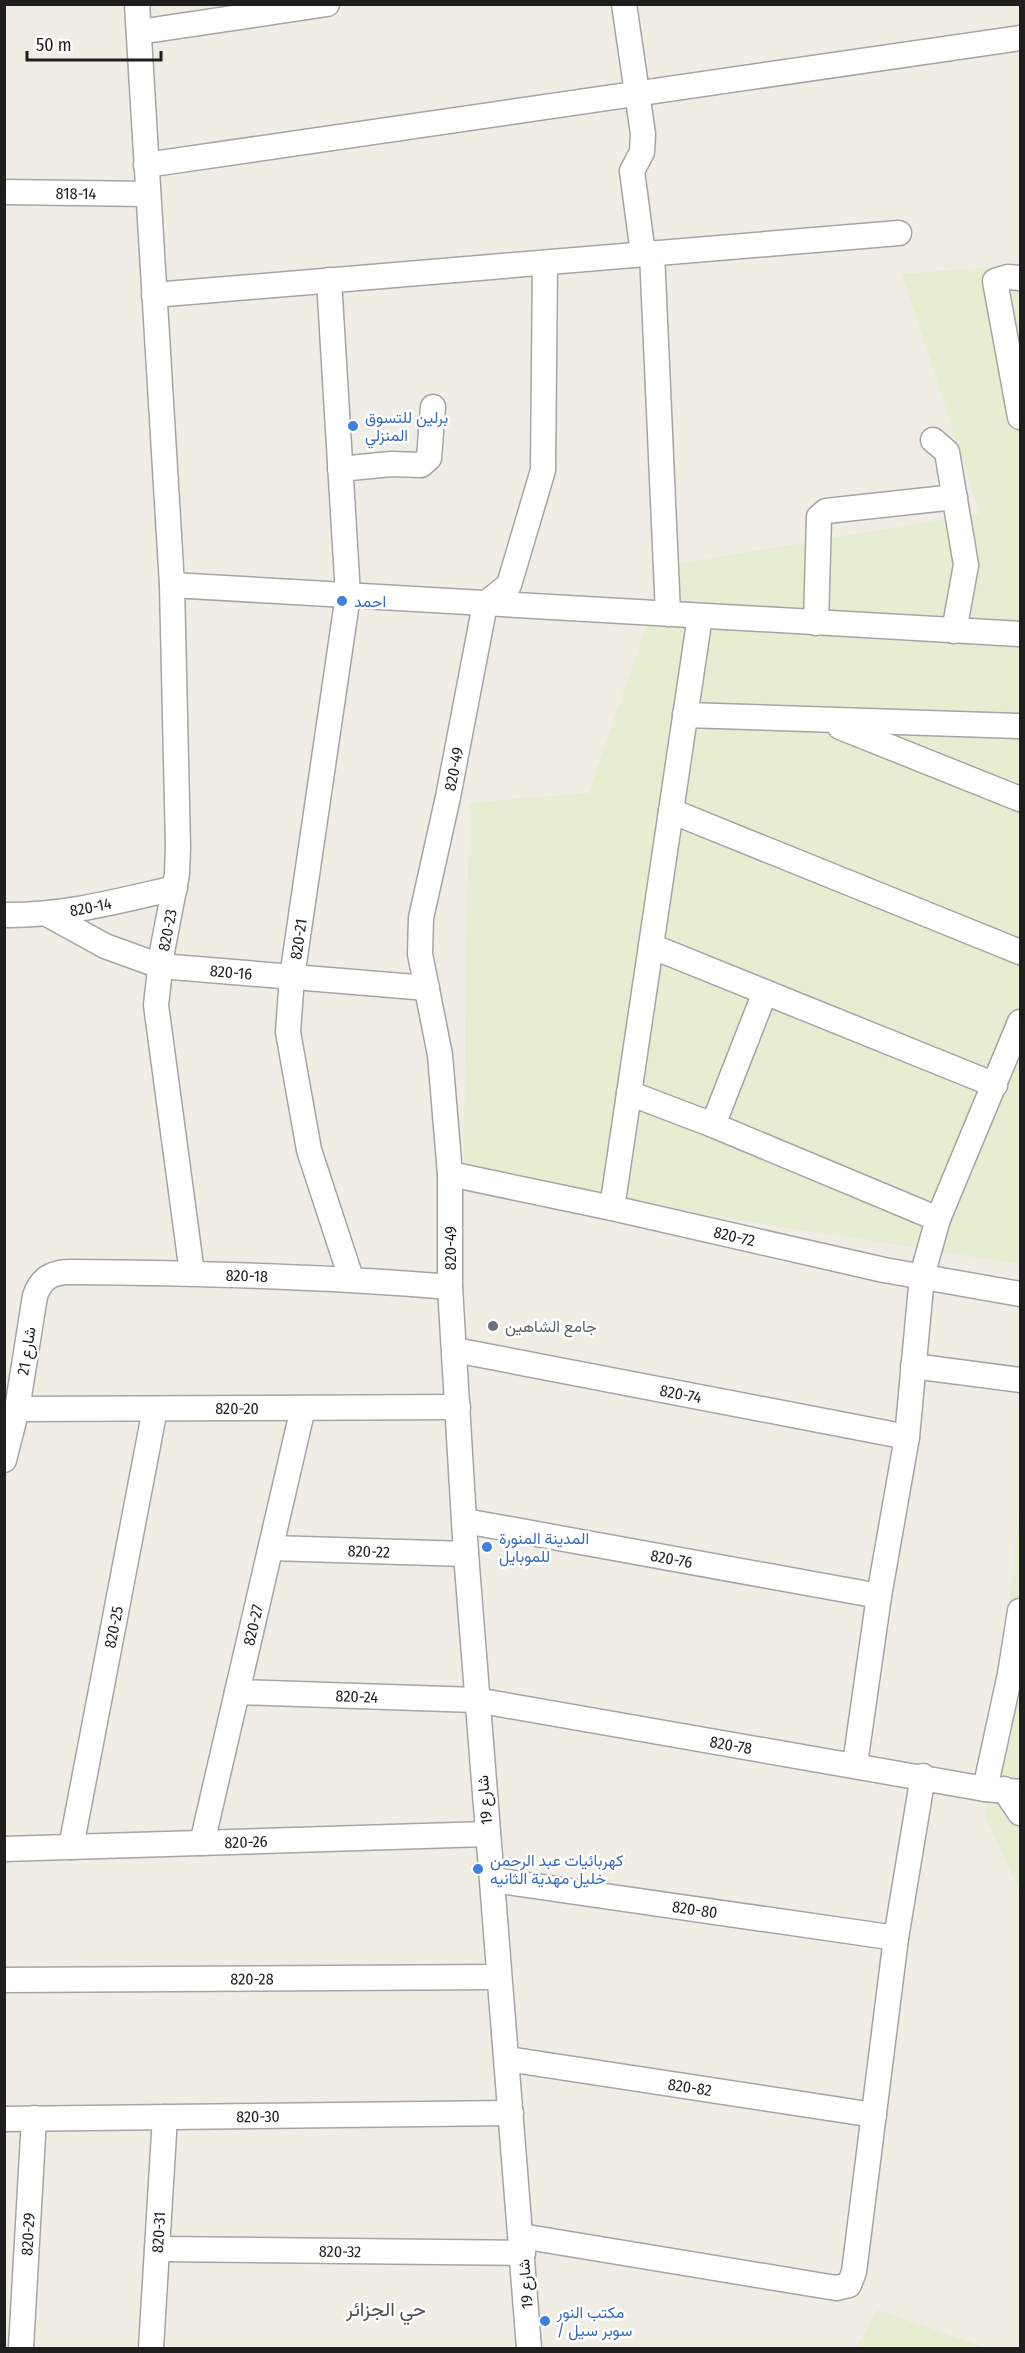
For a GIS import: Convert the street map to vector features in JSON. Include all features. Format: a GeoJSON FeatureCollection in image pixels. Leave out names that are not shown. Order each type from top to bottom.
{"type":"FeatureCollection","features":[{"type":"Feature","properties":{"kind":"street","name":"820-23"},"geometry":{"type":"LineString","coordinates":[[137,4],[172,585],[178,861],[156,994],[156,1017],[192,1273]]}},
{"type":"Feature","properties":{"kind":"street"},"geometry":{"type":"LineString","coordinates":[[139,32],[327,4]]}},
{"type":"Feature","properties":{"kind":"street"},"geometry":{"type":"LineString","coordinates":[[624,4],[643,143],[642,152],[632,171],[648,254],[668,614]]}},
{"type":"Feature","properties":{"kind":"street"},"geometry":{"type":"LineString","coordinates":[[146,165],[1020,38]]}},
{"type":"Feature","properties":{"kind":"street","name":"818-14"},"geometry":{"type":"LineString","coordinates":[[4,192],[148,194]]}},
{"type":"Feature","properties":{"kind":"street"},"geometry":{"type":"LineString","coordinates":[[154,295],[899,233]]}},
{"type":"Feature","properties":{"kind":"street"},"geometry":{"type":"LineString","coordinates":[[485,604],[509,585],[543,470],[544,262]]}},
{"type":"Feature","properties":{"kind":"street"},"geometry":{"type":"LineString","coordinates":[[1020,278],[1008,277],[995,281],[1020,417]]}},
{"type":"Feature","properties":{"kind":"street","name":"820-21"},"geometry":{"type":"LineString","coordinates":[[329,280],[348,595],[292,977],[288,1032],[309,1150],[351,1278]]}},
{"type":"Feature","properties":{"kind":"street"},"geometry":{"type":"LineString","coordinates":[[340,469],[391,464],[421,465],[429,458],[433,407]]}},
{"type":"Feature","properties":{"kind":"street"},"geometry":{"type":"LineString","coordinates":[[933,440],[947,452],[966,565],[954,631]]}},
{"type":"Feature","properties":{"kind":"street"},"geometry":{"type":"LineString","coordinates":[[816,623],[819,517],[826,511],[955,497]]}},
{"type":"Feature","properties":{"kind":"street"},"geometry":{"type":"LineString","coordinates":[[172,585],[1020,634]]}},
{"type":"Feature","properties":{"kind":"street","name":"820-49"},"geometry":{"type":"LineString","coordinates":[[450,1287],[450,1174],[440,1055],[420,954],[422,918],[485,604]]}},
{"type":"Feature","properties":{"kind":"street"},"geometry":{"type":"LineString","coordinates":[[612,1208],[700,616]]}},
{"type":"Feature","properties":{"kind":"street"},"geometry":{"type":"LineString","coordinates":[[685,715],[1020,726]]}},
{"type":"Feature","properties":{"kind":"street"},"geometry":{"type":"LineString","coordinates":[[824,721],[1020,799]]}},
{"type":"Feature","properties":{"kind":"street"},"geometry":{"type":"LineString","coordinates":[[671,812],[1020,952]]}},
{"type":"Feature","properties":{"kind":"street","name":"820-14"},"geometry":{"type":"LineString","coordinates":[[4,915],[47,914],[80,910],[175,888]]}},
{"type":"Feature","properties":{"kind":"street","name":"820-16"},"geometry":{"type":"LineString","coordinates":[[47,914],[105,946],[160,966],[427,987]]}},
{"type":"Feature","properties":{"kind":"street"},"geometry":{"type":"LineString","coordinates":[[651,946],[995,1085]]}},
{"type":"Feature","properties":{"kind":"street"},"geometry":{"type":"LineString","coordinates":[[713,1125],[765,992]]}},
{"type":"Feature","properties":{"kind":"street"},"geometry":{"type":"LineString","coordinates":[[855,1764],[879,1596],[907,1437],[922,1276],[938,1219],[1020,1022]]}},
{"type":"Feature","properties":{"kind":"street"},"geometry":{"type":"LineString","coordinates":[[629,1093],[713,1125],[938,1219]]}},
{"type":"Feature","properties":{"kind":"street","name":"820-72"},"geometry":{"type":"LineString","coordinates":[[450,1174],[884,1270],[1020,1294]]}},
{"type":"Feature","properties":{"kind":"street","name":"820-18"},"geometry":{"type":"LineString","coordinates":[[44,1280],[60,1272],[192,1273],[351,1278],[450,1287]]}},
{"type":"Feature","properties":{"kind":"street","name":"شارع 21"},"geometry":{"type":"LineString","coordinates":[[4,1460],[17,1409],[33,1305],[38,1287],[44,1280]]}},
{"type":"Feature","properties":{"kind":"street","name":"شارع 19"},"geometry":{"type":"LineString","coordinates":[[450,1287],[476,1700],[508,2059],[529,2349]]}},
{"type":"Feature","properties":{"kind":"street","name":"820-74"},"geometry":{"type":"LineString","coordinates":[[455,1350],[907,1437]]}},
{"type":"Feature","properties":{"kind":"street"},"geometry":{"type":"LineString","coordinates":[[913,1366],[1020,1380]]}},
{"type":"Feature","properties":{"kind":"street","name":"820-20"},"geometry":{"type":"LineString","coordinates":[[17,1409],[458,1407]]}},
{"type":"Feature","properties":{"kind":"street","name":"820-27"},"geometry":{"type":"LineString","coordinates":[[202,1843],[303,1408]]}},
{"type":"Feature","properties":{"kind":"street","name":"820-25"},"geometry":{"type":"LineString","coordinates":[[71,1847],[155,1409]]}},
{"type":"Feature","properties":{"kind":"street","name":"820-76"},"geometry":{"type":"LineString","coordinates":[[465,1521],[879,1596]]}},
{"type":"Feature","properties":{"kind":"street","name":"820-22"},"geometry":{"type":"LineString","coordinates":[[271,1548],[466,1554]]}},
{"type":"Feature","properties":{"kind":"street"},"geometry":{"type":"LineString","coordinates":[[1020,1611],[1003,1790],[1020,1813]]}},
{"type":"Feature","properties":{"kind":"street","name":"820-24"},"geometry":{"type":"LineString","coordinates":[[237,1692],[476,1700]]}},
{"type":"Feature","properties":{"kind":"street","name":"820-78"},"geometry":{"type":"LineString","coordinates":[[476,1700],[1003,1790]]}},
{"type":"Feature","properties":{"kind":"street"},"geometry":{"type":"LineString","coordinates":[[874,2115],[896,1938],[923,1776]]}},
{"type":"Feature","properties":{"kind":"street","name":"820-26"},"geometry":{"type":"LineString","coordinates":[[4,1849],[487,1834]]}},
{"type":"Feature","properties":{"kind":"street","name":"820-80"},"geometry":{"type":"LineString","coordinates":[[493,1880],[896,1938]]}},
{"type":"Feature","properties":{"kind":"street","name":"820-28"},"geometry":{"type":"LineString","coordinates":[[4,1980],[499,1977]]}},
{"type":"Feature","properties":{"kind":"street","name":"820-82"},"geometry":{"type":"LineString","coordinates":[[508,2059],[874,2115]]}},
{"type":"Feature","properties":{"kind":"street","name":"820-30"},"geometry":{"type":"LineString","coordinates":[[4,2119],[511,2113]]}},
{"type":"Feature","properties":{"kind":"street","name":"820-32"},"geometry":{"type":"LineString","coordinates":[[157,2249],[522,2245],[836,2288],[849,2286],[854,2272],[874,2115]]}},
{"type":"Feature","properties":{"kind":"street","name":"820-31"},"geometry":{"type":"LineString","coordinates":[[152,2349],[165,2117]]}},
{"type":"Feature","properties":{"kind":"street","name":"820-29"},"geometry":{"type":"LineString","coordinates":[[21,2349],[34,2118]]}},
{"type":"Feature","properties":{"kind":"green space"},"geometry":{"type":"Polygon","coordinates":[[[1020,265],[1020,1264],[464,1177],[470,803],[589,793],[667,566],[980,513],[902,274],[1020,265]]]}},
{"type":"Feature","properties":{"kind":"green space"},"geometry":{"type":"Polygon","coordinates":[[[1020,1507],[1020,1892],[985,1816],[1020,1507]]]}},
{"type":"Feature","properties":{"kind":"green space"},"geometry":{"type":"Polygon","coordinates":[[[877,2310],[988,2348],[856,2348],[877,2310]]]}},
{"type":"Feature","properties":{"kind":"place","name":"برلين للتسوق المنزلي"},"geometry":{"type":"Point","coordinates":[353,426]}},
{"type":"Feature","properties":{"kind":"place","name":"احمد"},"geometry":{"type":"Point","coordinates":[342,601]}},
{"type":"Feature","properties":{"kind":"place","name":"جامع الشاهين"},"geometry":{"type":"Point","coordinates":[493,1326]}},
{"type":"Feature","properties":{"kind":"place","name":"المدينة المنورة للموبايل"},"geometry":{"type":"Point","coordinates":[487,1547]}},
{"type":"Feature","properties":{"kind":"place","name":"كهربائيات عبد الرحمن خليل مهدية الثانيه"},"geometry":{"type":"Point","coordinates":[478,1869]}},
{"type":"Feature","properties":{"kind":"place","name":"مكتب النور / سوبر سيل"},"geometry":{"type":"Point","coordinates":[545,2321]}},
{"type":"Feature","properties":{"kind":"district","name":"حي الجزائر"},"geometry":{"type":"Point","coordinates":[386,2309]}}]}
